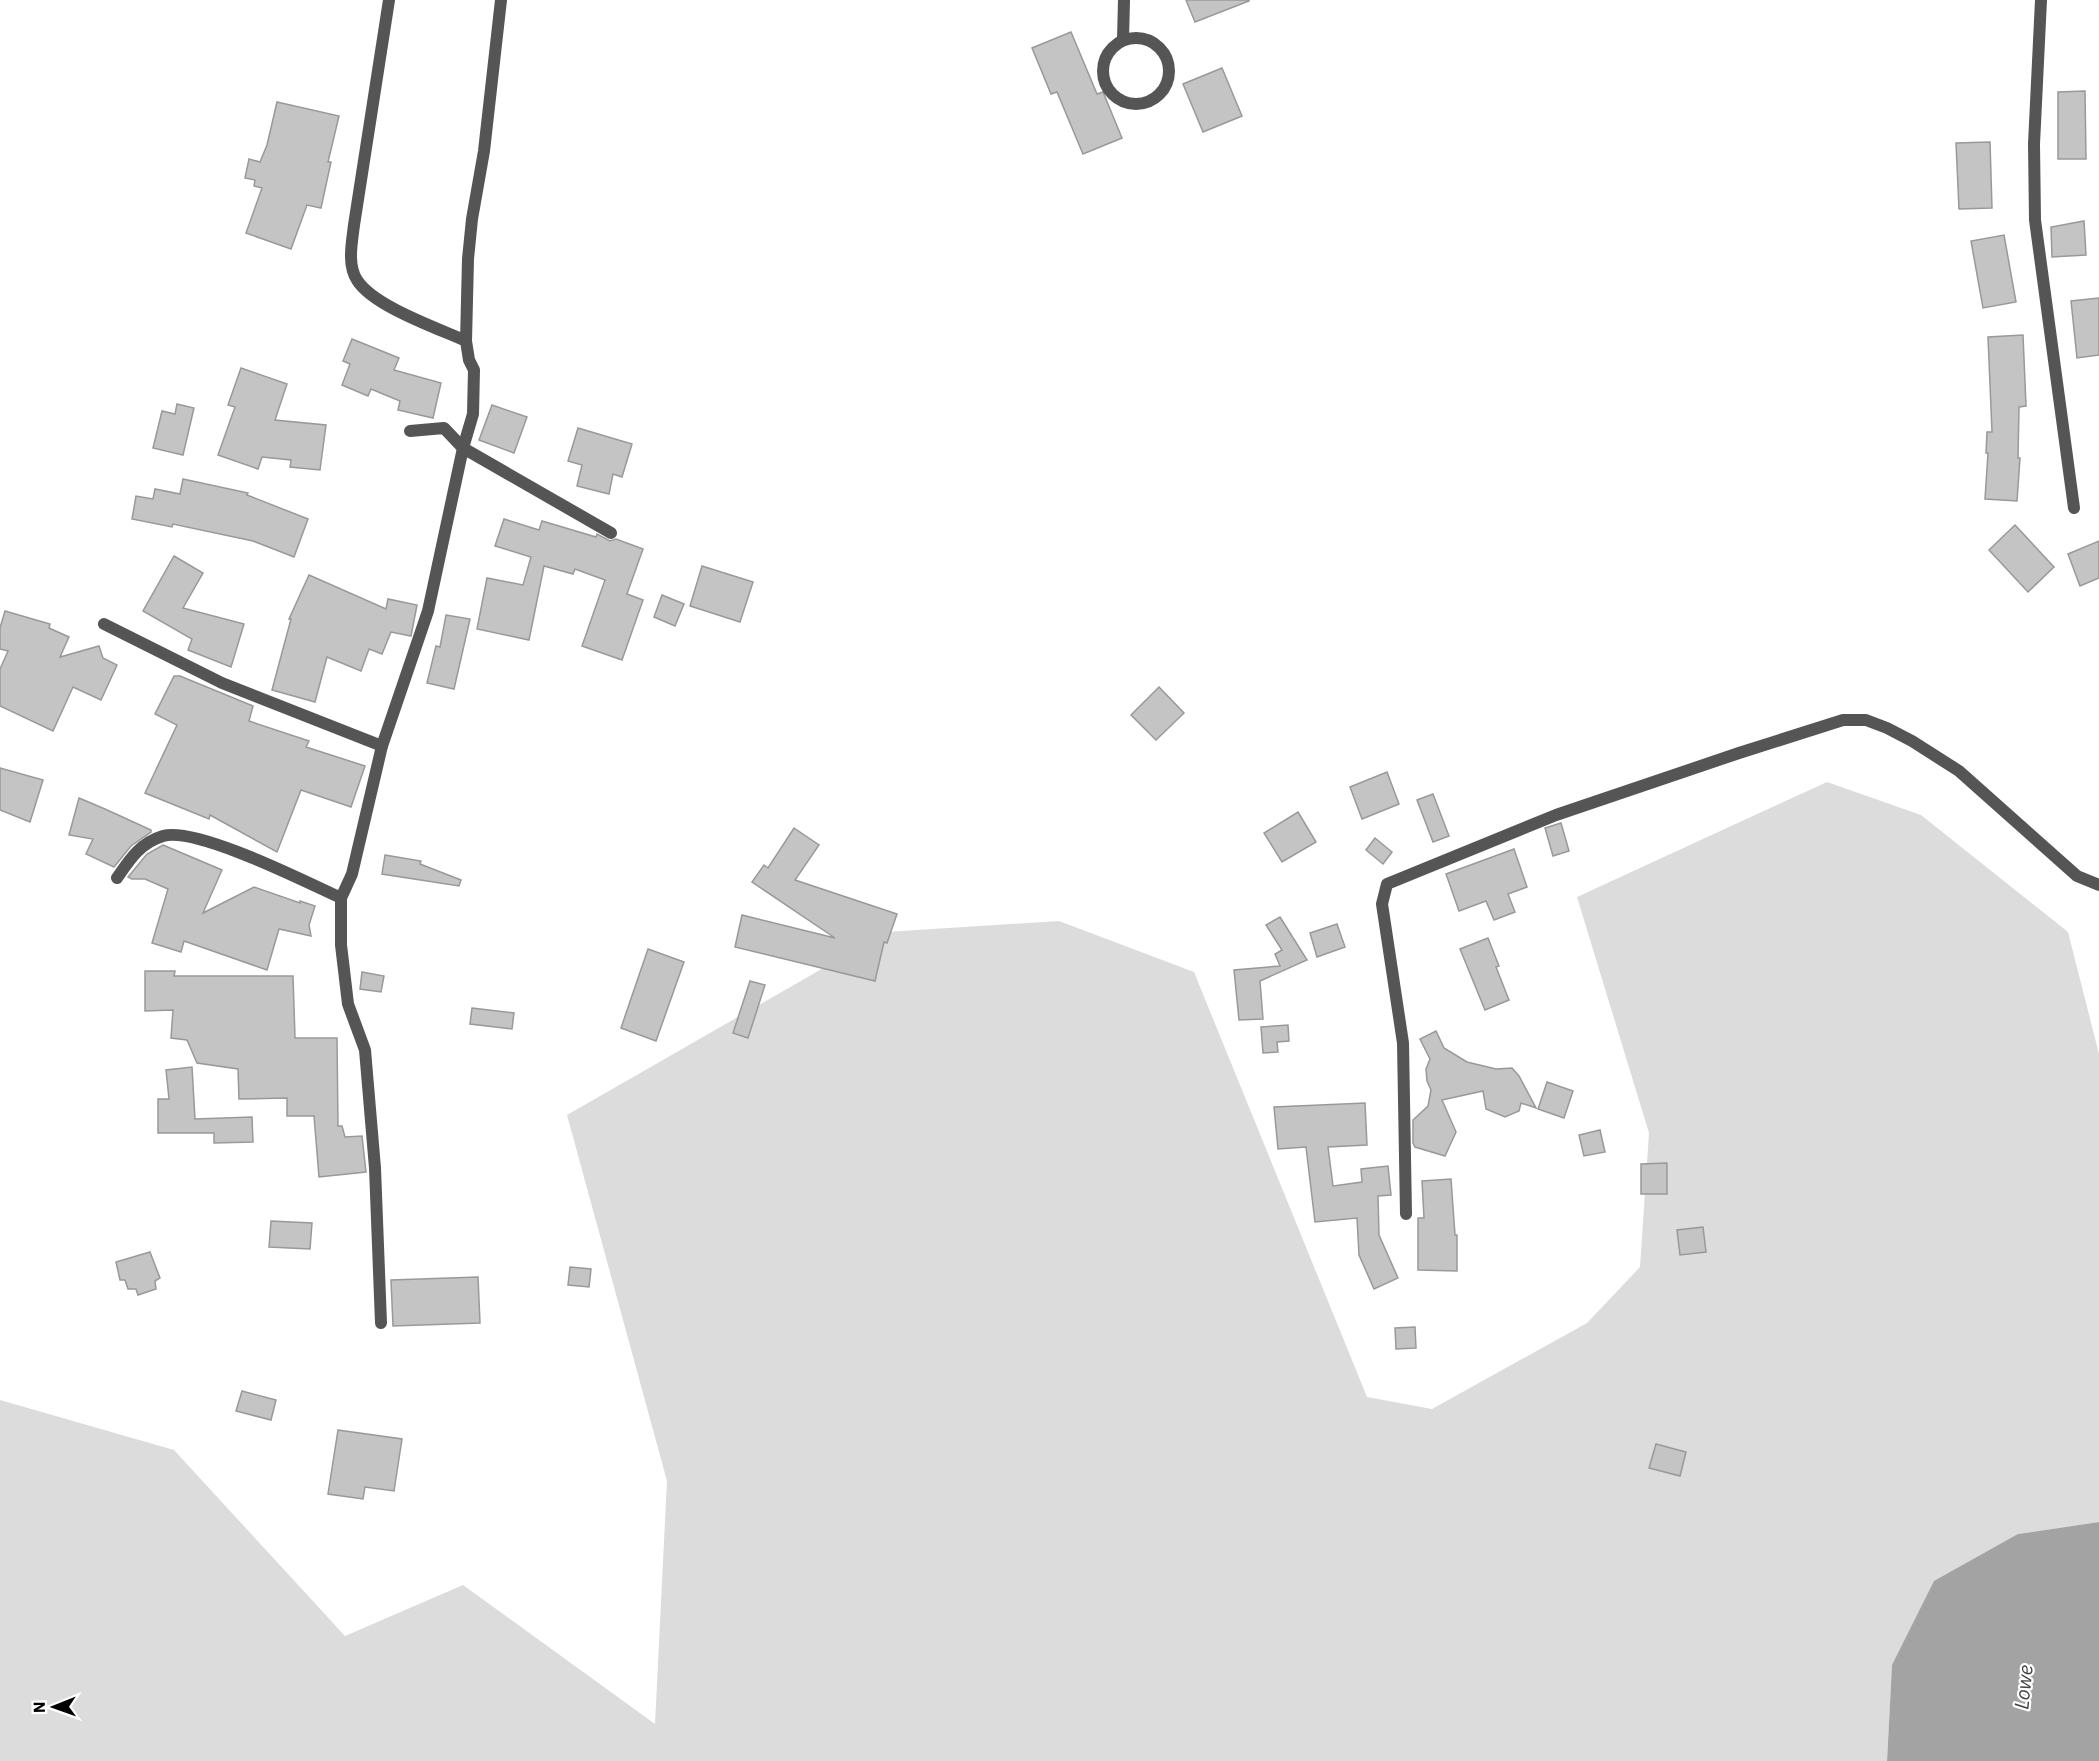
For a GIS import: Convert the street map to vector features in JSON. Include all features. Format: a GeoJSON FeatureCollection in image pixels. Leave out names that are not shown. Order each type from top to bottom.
{"type":"FeatureCollection","features":[{"type":"Feature","properties":{"kind":"street"},"geometry":{"type":"LineString","coordinates":[[389,0],[354,225],[351,258],[356,279],[369,295],[466,341]]}},
{"type":"Feature","properties":{"kind":"street"},"geometry":{"type":"LineString","coordinates":[[381,1323],[375,1168],[365,1050],[348,1004],[341,945],[341,898],[352,874],[382,746],[428,611],[463,448],[473,414],[474,370],[469,360],[466,341],[468,259],[471,219],[484,151],[501,0]]}},
{"type":"Feature","properties":{"kind":"street"},"geometry":{"type":"LineString","coordinates":[[1123,39],[1124,0]]}},
{"type":"Feature","properties":{"kind":"street"},"geometry":{"type":"LineString","coordinates":[[2041,0],[2034,144],[2034,220],[2074,508]]}},
{"type":"Feature","properties":{"kind":"street"},"geometry":{"type":"LineString","coordinates":[[1141,37],[1149,40],[1157,44],[1168,58],[1170,75],[1163,92],[1149,103],[1132,105],[1115,98],[1105,84],[1102,66],[1109,50],[1123,39],[1141,37]]}},
{"type":"Feature","properties":{"kind":"street"},"geometry":{"type":"LineString","coordinates":[[410,431],[444,428],[463,448],[611,533]]}},
{"type":"Feature","properties":{"kind":"street"},"geometry":{"type":"LineString","coordinates":[[104,624],[222,683],[382,746]]}},
{"type":"Feature","properties":{"kind":"street"},"geometry":{"type":"LineString","coordinates":[[1406,1214],[1402,1043],[1382,904],[1387,884],[1556,815],[1843,720],[1866,720],[1912,741],[1959,771],[2077,876],[2099,885]]}},
{"type":"Feature","properties":{"kind":"street"},"geometry":{"type":"LineString","coordinates":[[117,878],[137,849],[164,835],[180,836],[229,848],[341,898]]}},
{"type":"Feature","properties":{"kind":"shaded area"},"geometry":{"type":"Polygon","coordinates":[[[1827,782],[1921,815],[2068,932],[2099,1054],[2099,1522],[2018,1534],[1892,1665],[1887,1761],[0,1761],[0,1400],[174,1450],[345,1636],[463,1585],[655,1724],[667,1481],[567,1115],[886,932],[1059,921],[1194,972],[1367,1397],[1432,1409],[1587,1323],[1640,1267],[1649,1133],[1577,897],[1827,782]]]}},
{"type":"Feature","properties":{"kind":"water","name":"Lowe"},"geometry":{"type":"Polygon","coordinates":[[[2099,1522],[2099,1761],[1887,1761],[1892,1665],[1934,1581],[2018,1534],[2099,1522]]]}},
{"type":"Feature","properties":{"kind":"building"},"geometry":{"type":"Polygon","coordinates":[[[1186,0],[1249,0],[1249,1],[1195,22],[1186,0]]]}},
{"type":"Feature","properties":{"kind":"building"},"geometry":{"type":"Polygon","coordinates":[[[1071,32],[1097,94],[1103,92],[1122,138],[1083,154],[1057,92],[1051,94],[1032,48],[1071,32]]]}},
{"type":"Feature","properties":{"kind":"building"},"geometry":{"type":"Polygon","coordinates":[[[1222,68],[1242,116],[1203,132],[1183,84],[1222,68]]]}},
{"type":"Feature","properties":{"kind":"building"},"geometry":{"type":"Polygon","coordinates":[[[2085,91],[2086,159],[2058,159],[2058,92],[2085,91]]]}},
{"type":"Feature","properties":{"kind":"building"},"geometry":{"type":"Polygon","coordinates":[[[277,102],[339,116],[328,162],[331,162],[321,208],[307,205],[291,249],[246,233],[262,188],[254,186],[255,180],[245,178],[249,159],[260,162],[267,145],[277,102]]]}},
{"type":"Feature","properties":{"kind":"building"},"geometry":{"type":"Polygon","coordinates":[[[1990,142],[1992,208],[1959,209],[1956,143],[1990,142]]]}},
{"type":"Feature","properties":{"kind":"building"},"geometry":{"type":"Polygon","coordinates":[[[2084,221],[2086,255],[2052,257],[2051,227],[2084,221]]]}},
{"type":"Feature","properties":{"kind":"building"},"geometry":{"type":"Polygon","coordinates":[[[2004,235],[2016,302],[1983,308],[1971,241],[2004,235]]]}},
{"type":"Feature","properties":{"kind":"building"},"geometry":{"type":"Polygon","coordinates":[[[2099,298],[2099,355],[2077,358],[2071,301],[2099,298]]]}},
{"type":"Feature","properties":{"kind":"building"},"geometry":{"type":"Polygon","coordinates":[[[2023,335],[2026,406],[2019,407],[2018,458],[2020,458],[2017,501],[1985,499],[1987,432],[1992,432],[1988,337],[2023,335]]]}},
{"type":"Feature","properties":{"kind":"building"},"geometry":{"type":"Polygon","coordinates":[[[352,339],[399,358],[394,370],[441,383],[433,418],[398,410],[400,401],[371,389],[368,396],[342,385],[350,364],[343,361],[352,339]]]}},
{"type":"Feature","properties":{"kind":"building"},"geometry":{"type":"Polygon","coordinates":[[[241,368],[287,384],[275,420],[326,425],[320,470],[290,467],[291,460],[262,457],[258,469],[218,455],[235,407],[228,405],[241,368]]]}},
{"type":"Feature","properties":{"kind":"building"},"geometry":{"type":"Polygon","coordinates":[[[177,404],[194,408],[183,455],[153,448],[162,411],[175,414],[177,404]]]}},
{"type":"Feature","properties":{"kind":"building"},"geometry":{"type":"Polygon","coordinates":[[[492,405],[527,417],[514,453],[479,440],[492,405]]]}},
{"type":"Feature","properties":{"kind":"building"},"geometry":{"type":"Polygon","coordinates":[[[578,428],[632,444],[622,477],[613,474],[609,494],[577,486],[582,465],[568,461],[578,428]]]}},
{"type":"Feature","properties":{"kind":"building"},"geometry":{"type":"Polygon","coordinates":[[[183,479],[248,493],[247,495],[308,519],[294,557],[253,541],[173,524],[172,527],[132,519],[136,496],[153,499],[155,489],[180,494],[183,479]]]}},
{"type":"Feature","properties":{"kind":"building"},"geometry":{"type":"Polygon","coordinates":[[[504,519],[539,530],[542,521],[596,537],[597,534],[610,541],[616,539],[643,549],[627,594],[643,600],[622,660],[582,646],[605,580],[575,569],[573,574],[544,566],[529,640],[477,629],[487,578],[523,585],[531,557],[495,546],[504,519]]]}},
{"type":"Feature","properties":{"kind":"building"},"geometry":{"type":"Polygon","coordinates":[[[2015,525],[2054,567],[2028,592],[1989,550],[2015,525]]]}},
{"type":"Feature","properties":{"kind":"building"},"geometry":{"type":"Polygon","coordinates":[[[2099,541],[2099,578],[2080,586],[2068,554],[2099,541]]]}},
{"type":"Feature","properties":{"kind":"building"},"geometry":{"type":"Polygon","coordinates":[[[174,556],[203,573],[183,608],[244,624],[231,667],[188,650],[192,639],[143,611],[174,556]]]}},
{"type":"Feature","properties":{"kind":"building"},"geometry":{"type":"Polygon","coordinates":[[[702,566],[753,582],[740,622],[690,606],[702,566]]]}},
{"type":"Feature","properties":{"kind":"building"},"geometry":{"type":"Polygon","coordinates":[[[309,575],[386,609],[388,599],[417,605],[411,636],[391,632],[382,654],[369,649],[361,671],[327,657],[315,702],[272,690],[291,619],[289,619],[309,575]]]}},
{"type":"Feature","properties":{"kind":"building"},"geometry":{"type":"Polygon","coordinates":[[[662,595],[684,604],[675,626],[654,617],[662,595]]]}},
{"type":"Feature","properties":{"kind":"building"},"geometry":{"type":"Polygon","coordinates":[[[5,611],[50,624],[49,628],[69,637],[60,657],[99,646],[103,658],[117,665],[101,700],[73,687],[53,731],[0,706],[0,669],[8,651],[0,649],[0,628],[5,611]]]}},
{"type":"Feature","properties":{"kind":"building"},"geometry":{"type":"Polygon","coordinates":[[[446,615],[470,619],[454,689],[427,683],[436,646],[440,647],[446,615]]]}},
{"type":"Feature","properties":{"kind":"building"},"geometry":{"type":"Polygon","coordinates":[[[174,676],[180,676],[253,706],[249,721],[309,741],[306,747],[365,766],[351,807],[301,790],[277,852],[210,815],[209,819],[145,793],[177,725],[155,714],[174,676]]]}},
{"type":"Feature","properties":{"kind":"building"},"geometry":{"type":"Polygon","coordinates":[[[1159,687],[1184,713],[1156,740],[1131,715],[1159,687]]]}},
{"type":"Feature","properties":{"kind":"building"},"geometry":{"type":"Polygon","coordinates":[[[0,768],[43,780],[30,822],[0,810],[0,768]]]}},
{"type":"Feature","properties":{"kind":"building"},"geometry":{"type":"Polygon","coordinates":[[[1387,772],[1399,804],[1362,819],[1350,787],[1387,772]]]}},
{"type":"Feature","properties":{"kind":"building"},"geometry":{"type":"Polygon","coordinates":[[[1433,794],[1449,836],[1433,842],[1417,800],[1433,794]]]}},
{"type":"Feature","properties":{"kind":"building"},"geometry":{"type":"Polygon","coordinates":[[[79,798],[151,830],[151,832],[131,846],[114,867],[86,854],[93,839],[69,835],[79,798]]]}},
{"type":"Feature","properties":{"kind":"building"},"geometry":{"type":"Polygon","coordinates":[[[1298,812],[1316,842],[1282,862],[1264,833],[1298,812]]]}},
{"type":"Feature","properties":{"kind":"building"},"geometry":{"type":"Polygon","coordinates":[[[1561,823],[1569,851],[1553,856],[1545,828],[1561,823]]]}},
{"type":"Feature","properties":{"kind":"building"},"geometry":{"type":"Polygon","coordinates":[[[794,828],[819,845],[795,880],[897,914],[887,943],[884,942],[875,981],[735,947],[742,915],[835,938],[752,882],[764,865],[768,868],[794,828]]]}},
{"type":"Feature","properties":{"kind":"building"},"geometry":{"type":"Polygon","coordinates":[[[1375,838],[1392,852],[1383,864],[1366,850],[1375,838]]]}},
{"type":"Feature","properties":{"kind":"building"},"geometry":{"type":"Polygon","coordinates":[[[163,845],[222,870],[203,913],[254,887],[315,906],[309,925],[311,936],[279,929],[267,970],[184,941],[181,952],[152,943],[168,889],[145,879],[128,877],[147,854],[163,845]]]}},
{"type":"Feature","properties":{"kind":"building"},"geometry":{"type":"Polygon","coordinates":[[[1514,849],[1527,887],[1508,894],[1515,912],[1494,920],[1486,901],[1459,911],[1446,874],[1514,849]]]}},
{"type":"Feature","properties":{"kind":"building"},"geometry":{"type":"Polygon","coordinates":[[[385,855],[421,861],[420,864],[461,880],[459,886],[382,874],[385,855]]]}},
{"type":"Feature","properties":{"kind":"building"},"geometry":{"type":"Polygon","coordinates":[[[1280,917],[1307,960],[1260,981],[1263,1019],[1239,1020],[1234,970],[1280,966],[1275,954],[1282,950],[1266,925],[1280,917]]]}},
{"type":"Feature","properties":{"kind":"building"},"geometry":{"type":"Polygon","coordinates":[[[1337,924],[1345,947],[1317,957],[1310,933],[1337,924]]]}},
{"type":"Feature","properties":{"kind":"building"},"geometry":{"type":"Polygon","coordinates":[[[1488,938],[1509,1000],[1485,1010],[1460,949],[1488,938]]]}},
{"type":"Feature","properties":{"kind":"building"},"geometry":{"type":"Polygon","coordinates":[[[648,949],[684,962],[656,1041],[621,1028],[648,949]]]}},
{"type":"Feature","properties":{"kind":"building"},"geometry":{"type":"Polygon","coordinates":[[[145,971],[175,971],[174,976],[293,976],[295,1038],[337,1038],[338,1126],[342,1126],[345,1137],[362,1136],[366,1172],[319,1177],[314,1116],[287,1116],[287,1098],[239,1099],[238,1069],[197,1063],[187,1040],[171,1038],[173,1010],[145,1011],[145,971]]]}},
{"type":"Feature","properties":{"kind":"building"},"geometry":{"type":"Polygon","coordinates":[[[362,972],[384,976],[381,992],[360,989],[362,972]]]}},
{"type":"Feature","properties":{"kind":"building"},"geometry":{"type":"Polygon","coordinates":[[[750,981],[765,985],[748,1038],[733,1033],[750,981]]]}},
{"type":"Feature","properties":{"kind":"building"},"geometry":{"type":"Polygon","coordinates":[[[472,1008],[514,1013],[512,1029],[470,1024],[472,1008]]]}},
{"type":"Feature","properties":{"kind":"building"},"geometry":{"type":"Polygon","coordinates":[[[1288,1025],[1289,1041],[1277,1042],[1278,1052],[1263,1053],[1261,1027],[1288,1025]]]}},
{"type":"Feature","properties":{"kind":"building"},"geometry":{"type":"Polygon","coordinates":[[[1436,1031],[1444,1048],[1467,1062],[1496,1069],[1512,1068],[1519,1076],[1536,1108],[1521,1103],[1519,1111],[1505,1117],[1486,1109],[1483,1091],[1442,1100],[1456,1132],[1445,1156],[1415,1147],[1413,1120],[1428,1106],[1431,1090],[1427,1081],[1426,1069],[1430,1059],[1420,1039],[1436,1031]]]}},
{"type":"Feature","properties":{"kind":"building"},"geometry":{"type":"Polygon","coordinates":[[[192,1067],[195,1119],[252,1117],[253,1142],[214,1143],[214,1133],[158,1133],[158,1099],[169,1099],[166,1070],[192,1067]]]}},
{"type":"Feature","properties":{"kind":"building"},"geometry":{"type":"Polygon","coordinates":[[[1547,1082],[1573,1091],[1564,1118],[1538,1109],[1547,1082]]]}},
{"type":"Feature","properties":{"kind":"building"},"geometry":{"type":"Polygon","coordinates":[[[1365,1103],[1367,1145],[1328,1147],[1333,1186],[1362,1182],[1361,1169],[1388,1166],[1391,1195],[1378,1196],[1379,1235],[1398,1278],[1374,1289],[1359,1255],[1357,1218],[1315,1222],[1306,1147],[1278,1149],[1274,1107],[1365,1103]]]}},
{"type":"Feature","properties":{"kind":"building"},"geometry":{"type":"Polygon","coordinates":[[[1600,1130],[1605,1152],[1584,1156],[1579,1135],[1600,1130]]]}},
{"type":"Feature","properties":{"kind":"building"},"geometry":{"type":"Polygon","coordinates":[[[1667,1163],[1667,1194],[1641,1194],[1641,1164],[1667,1163]]]}},
{"type":"Feature","properties":{"kind":"building"},"geometry":{"type":"Polygon","coordinates":[[[1451,1179],[1455,1235],[1457,1235],[1457,1271],[1418,1270],[1418,1218],[1424,1218],[1422,1181],[1451,1179]]]}},
{"type":"Feature","properties":{"kind":"building"},"geometry":{"type":"Polygon","coordinates":[[[271,1221],[312,1223],[310,1249],[269,1247],[271,1221]]]}},
{"type":"Feature","properties":{"kind":"building"},"geometry":{"type":"Polygon","coordinates":[[[1703,1227],[1706,1252],[1680,1255],[1677,1230],[1703,1227]]]}},
{"type":"Feature","properties":{"kind":"building"},"geometry":{"type":"Polygon","coordinates":[[[150,1252],[160,1278],[155,1281],[156,1289],[138,1295],[136,1289],[128,1289],[125,1280],[120,1280],[116,1262],[150,1252]]]}},
{"type":"Feature","properties":{"kind":"building"},"geometry":{"type":"Polygon","coordinates":[[[570,1267],[591,1269],[589,1287],[568,1285],[570,1267]]]}},
{"type":"Feature","properties":{"kind":"building"},"geometry":{"type":"Polygon","coordinates":[[[478,1277],[480,1323],[393,1326],[391,1280],[478,1277]]]}},
{"type":"Feature","properties":{"kind":"building"},"geometry":{"type":"Polygon","coordinates":[[[1415,1327],[1416,1348],[1396,1349],[1395,1328],[1415,1327]]]}},
{"type":"Feature","properties":{"kind":"building"},"geometry":{"type":"Polygon","coordinates":[[[242,1391],[276,1400],[271,1420],[236,1411],[242,1391]]]}},
{"type":"Feature","properties":{"kind":"building"},"geometry":{"type":"Polygon","coordinates":[[[338,1430],[402,1439],[394,1491],[365,1487],[363,1499],[328,1494],[338,1430]]]}},
{"type":"Feature","properties":{"kind":"building"},"geometry":{"type":"Polygon","coordinates":[[[1656,1444],[1686,1452],[1680,1476],[1649,1468],[1656,1444]]]}}]}
